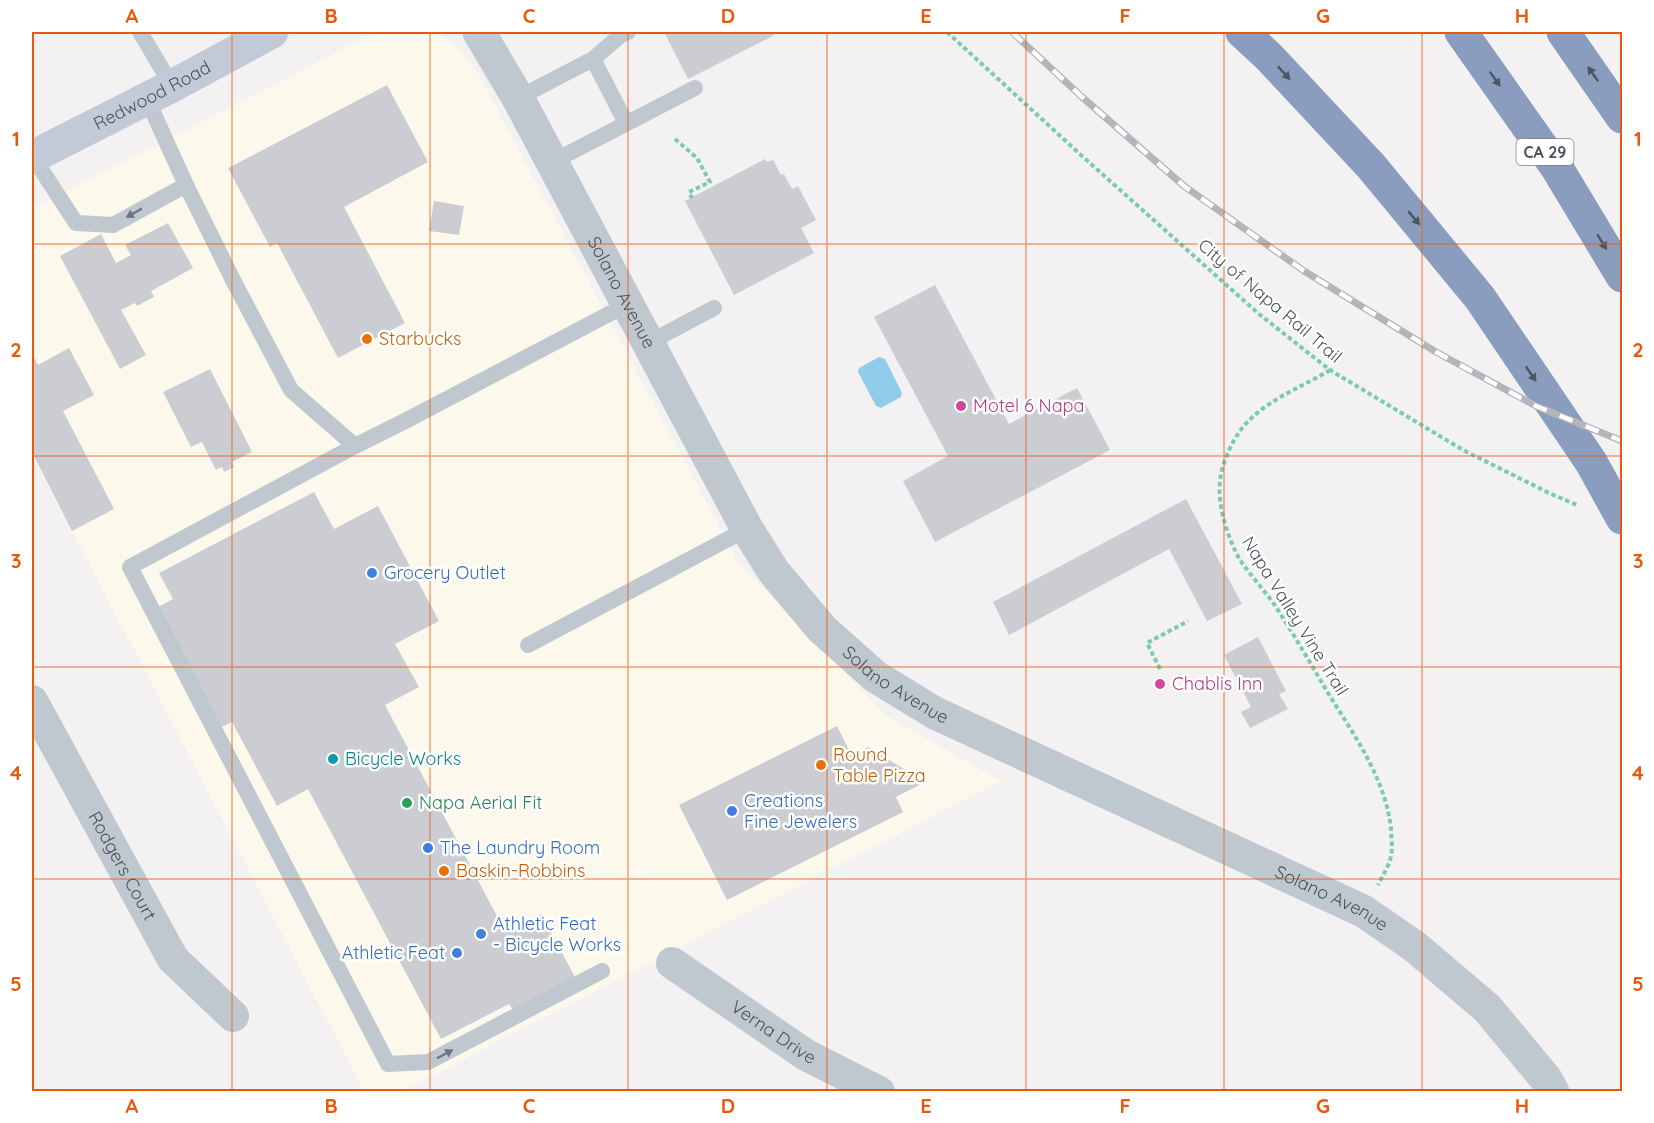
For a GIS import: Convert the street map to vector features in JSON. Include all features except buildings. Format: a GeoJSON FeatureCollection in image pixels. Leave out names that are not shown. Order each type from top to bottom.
{"type":"FeatureCollection","features":[{"type":"Feature","properties":{"kind":"highway"},"geometry":{"type":"LineString","coordinates":[[1242,32],[1269,57],[1371,166],[1480,298],[1591,462],[1623,518]]}},
{"type":"Feature","properties":{"kind":"highway","name":"CA 29"},"geometry":{"type":"LineString","coordinates":[[1461,32],[1557,168],[1623,276]]}},
{"type":"Feature","properties":{"kind":"highway"},"geometry":{"type":"LineString","coordinates":[[1563,32],[1623,117]]}},
{"type":"Feature","properties":{"kind":"main road","name":"Redwood Road"},"geometry":{"type":"LineString","coordinates":[[32,157],[160,93],[265,33]]}},
{"type":"Feature","properties":{"kind":"street","name":"Solano Avenue"},"geometry":{"type":"LineString","coordinates":[[479,32],[518,98],[747,529],[774,572],[822,629],[876,677],[935,713],[1363,911],[1414,946],[1487,1008],[1546,1079],[1553,1092]]}},
{"type":"Feature","properties":{"kind":"street","name":"Rodgers Court"},"geometry":{"type":"LineString","coordinates":[[32,700],[173,959],[233,1016]]}},
{"type":"Feature","properties":{"kind":"street","name":"Verna Drive"},"geometry":{"type":"LineString","coordinates":[[672,963],[806,1055],[879,1092]]}},
{"type":"Feature","properties":{"kind":"lane"},"geometry":{"type":"LineString","coordinates":[[140,32],[186,185],[232,280],[291,390],[355,446]]}},
{"type":"Feature","properties":{"kind":"lane"},"geometry":{"type":"LineString","coordinates":[[518,98],[594,59],[623,33]]}},
{"type":"Feature","properties":{"kind":"lane"},"geometry":{"type":"LineString","coordinates":[[594,59],[626,123]]}},
{"type":"Feature","properties":{"kind":"lane"},"geometry":{"type":"LineString","coordinates":[[552,162],[695,88]]}},
{"type":"Feature","properties":{"kind":"lane"},"geometry":{"type":"LineString","coordinates":[[32,157],[76,224],[113,225],[186,185]]}},
{"type":"Feature","properties":{"kind":"lane"},"geometry":{"type":"LineString","coordinates":[[602,971],[428,1062],[388,1064],[130,567],[355,446],[628,304]]}},
{"type":"Feature","properties":{"kind":"lane"},"geometry":{"type":"LineString","coordinates":[[648,343],[714,308]]}},
{"type":"Feature","properties":{"kind":"lane"},"geometry":{"type":"LineString","coordinates":[[528,645],[747,529]]}},
{"type":"Feature","properties":{"kind":"path","name":"City of Napa Rail Trail"},"geometry":{"type":"LineString","coordinates":[[947,32],[1259,315],[1330,370],[1463,450],[1581,507]]}},
{"type":"Feature","properties":{"kind":"path"},"geometry":{"type":"LineString","coordinates":[[675,139],[697,158],[710,182],[689,192],[692,198]]}},
{"type":"Feature","properties":{"kind":"path","name":"Napa Valley Vine Trail"},"geometry":{"type":"LineString","coordinates":[[1330,370],[1269,403],[1239,431],[1226,458],[1220,481],[1221,508],[1229,536],[1240,559],[1276,607],[1368,758],[1387,802],[1392,854],[1387,869],[1363,911]]}},
{"type":"Feature","properties":{"kind":"path"},"geometry":{"type":"LineString","coordinates":[[1160,669],[1147,643],[1188,621]]}},
{"type":"Feature","properties":{"kind":"shaded area"},"geometry":{"type":"Polygon","coordinates":[[[376,32],[434,32],[453,43],[476,70],[738,562],[887,716],[1001,781],[403,1091],[364,1091],[32,454],[32,209],[376,32]]]}},
{"type":"Feature","properties":{"kind":"water"},"geometry":{"type":"Polygon","coordinates":[[[879,357],[885,359],[902,393],[901,397],[881,408],[876,406],[858,372],[859,368],[879,357]]]}},
{"type":"Feature","properties":{"kind":"railway"},"geometry":{"type":"LineString","coordinates":[[1012,32],[1184,186],[1304,271],[1436,352],[1536,406],[1622,441]]}},
{"type":"Feature","properties":{"kind":"place","name":"Starbucks"},"geometry":{"type":"Point","coordinates":[367,339]}},
{"type":"Feature","properties":{"kind":"place","name":"Motel 6 Napa"},"geometry":{"type":"Point","coordinates":[961,406]}},
{"type":"Feature","properties":{"kind":"place","name":"Grocery Outlet"},"geometry":{"type":"Point","coordinates":[372,573]}},
{"type":"Feature","properties":{"kind":"place","name":"Chablis Inn"},"geometry":{"type":"Point","coordinates":[1160,684]}},
{"type":"Feature","properties":{"kind":"place","name":"Bicycle Works"},"geometry":{"type":"Point","coordinates":[333,759]}},
{"type":"Feature","properties":{"kind":"place","name":"Round Table Pizza"},"geometry":{"type":"Point","coordinates":[821,765]}},
{"type":"Feature","properties":{"kind":"place","name":"Napa Aerial Fit"},"geometry":{"type":"Point","coordinates":[407,803]}},
{"type":"Feature","properties":{"kind":"place","name":"Creations Fine Jewelers"},"geometry":{"type":"Point","coordinates":[732,811]}},
{"type":"Feature","properties":{"kind":"place","name":"The Laundry Room"},"geometry":{"type":"Point","coordinates":[428,848]}},
{"type":"Feature","properties":{"kind":"place","name":"Baskin-Robbins"},"geometry":{"type":"Point","coordinates":[444,871]}},
{"type":"Feature","properties":{"kind":"place","name":"Athletic Feat - Bicycle Works"},"geometry":{"type":"Point","coordinates":[481,934]}},
{"type":"Feature","properties":{"kind":"place","name":"Athletic Feat"},"geometry":{"type":"Point","coordinates":[457,953]}}]}
